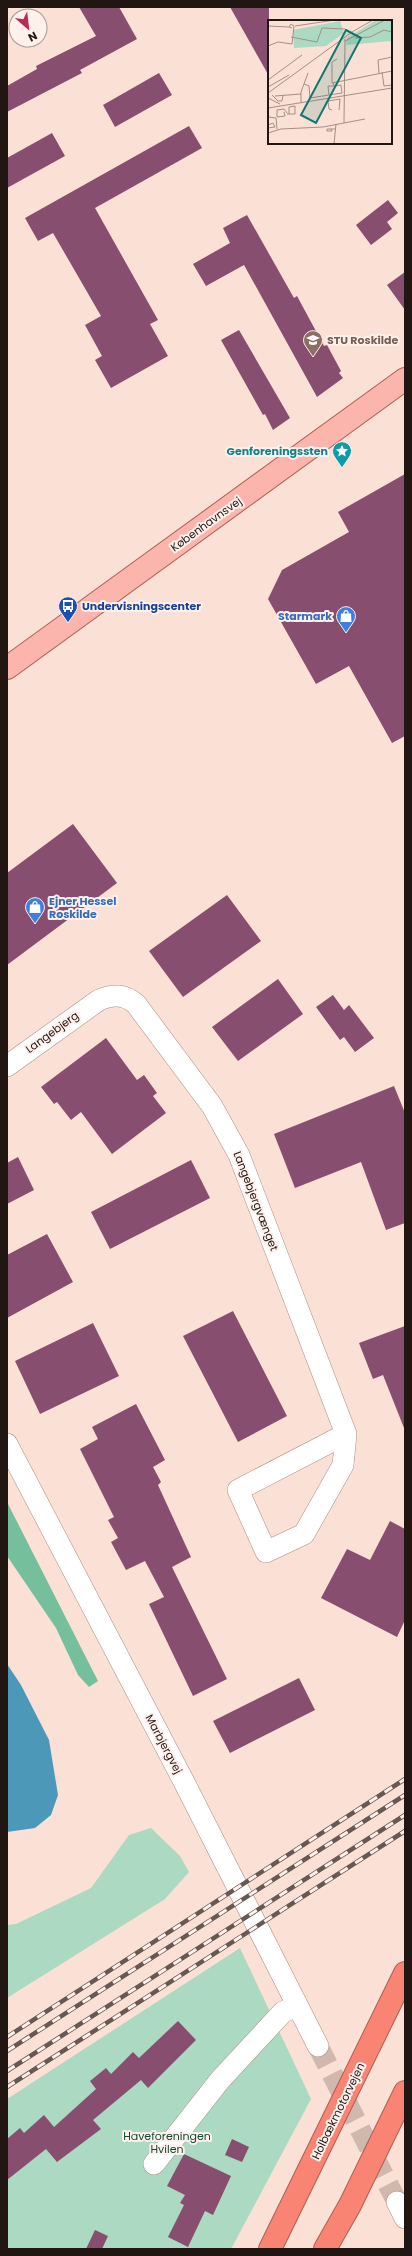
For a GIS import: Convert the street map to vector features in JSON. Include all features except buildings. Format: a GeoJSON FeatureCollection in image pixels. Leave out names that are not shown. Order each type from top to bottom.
{"type":"FeatureCollection","features":[{"type":"Feature","properties":{"kind":"highway","name":"Holbækmotorvejen"},"geometry":{"type":"LineString","coordinates":[[270,2249],[405,1973]]}},
{"type":"Feature","properties":{"kind":"highway"},"geometry":{"type":"LineString","coordinates":[[325,2249],[350,2205],[405,2092]]}},
{"type":"Feature","properties":{"kind":"main road","name":"Københavnsvej"},"geometry":{"type":"LineString","coordinates":[[7,668],[405,379]]}},
{"type":"Feature","properties":{"kind":"street","name":"Langebjergvænget"},"geometry":{"type":"LineString","coordinates":[[99,1000],[120,995],[136,1004],[215,1111],[239,1155],[346,1434],[343,1465],[304,1534],[266,1552],[238,1490],[346,1434]]}},
{"type":"Feature","properties":{"kind":"street","name":"Langebjerg"},"geometry":{"type":"LineString","coordinates":[[7,1066],[99,1000]]}},
{"type":"Feature","properties":{"kind":"street","name":"Marbjergvej"},"geometry":{"type":"LineString","coordinates":[[7,1444],[185,1785],[318,2046]]}},
{"type":"Feature","properties":{"kind":"street"},"geometry":{"type":"LineString","coordinates":[[154,2164],[220,2080],[283,2012],[297,2006]]}},
{"type":"Feature","properties":{"kind":"green space"},"geometry":{"type":"Polygon","coordinates":[[[7,1502],[98,1681],[89,1687],[78,1675],[56,1628],[7,1556],[7,1502]]]}},
{"type":"Feature","properties":{"kind":"green space"},"geometry":{"type":"Polygon","coordinates":[[[151,1828],[180,1856],[189,1872],[165,1899],[7,1998],[7,1925],[16,1924],[91,1888],[129,1835],[151,1828]]]}},
{"type":"Feature","properties":{"kind":"green space","name":"Haveforeningen Hvilen"},"geometry":{"type":"Polygon","coordinates":[[[240,1948],[311,2099],[231,2249],[7,2249],[7,2099],[240,1948]]]}},
{"type":"Feature","properties":{"kind":"water"},"geometry":{"type":"Polygon","coordinates":[[[7,1664],[21,1685],[49,1740],[58,1795],[51,1815],[35,1828],[7,1832],[7,1664]]]}},
{"type":"Feature","properties":{"kind":"tunnel"},"geometry":{"type":"LineString","coordinates":[[318,2046],[397,2202]]}},
{"type":"Feature","properties":{"kind":"railway"},"geometry":{"type":"LineString","coordinates":[[7,2037],[405,1779]]}},
{"type":"Feature","properties":{"kind":"railway"},"geometry":{"type":"LineString","coordinates":[[7,2051],[405,1795]]}},
{"type":"Feature","properties":{"kind":"railway"},"geometry":{"type":"LineString","coordinates":[[7,2071],[405,1815]]}},
{"type":"Feature","properties":{"kind":"railway"},"geometry":{"type":"LineString","coordinates":[[7,2087],[405,1831]]}},
{"type":"Feature","properties":{"kind":"place","name":"STU Roskilde"},"geometry":{"type":"Point","coordinates":[313,357]}},
{"type":"Feature","properties":{"kind":"place","name":"Genforeningssten"},"geometry":{"type":"Point","coordinates":[342,468]}},
{"type":"Feature","properties":{"kind":"place","name":"Undervisningscenter"},"geometry":{"type":"Point","coordinates":[68,623]}},
{"type":"Feature","properties":{"kind":"place","name":"Starmark"},"geometry":{"type":"Point","coordinates":[346,633]}},
{"type":"Feature","properties":{"kind":"place","name":"Ejner Hessel Roskilde"},"geometry":{"type":"Point","coordinates":[35,924]}}]}
